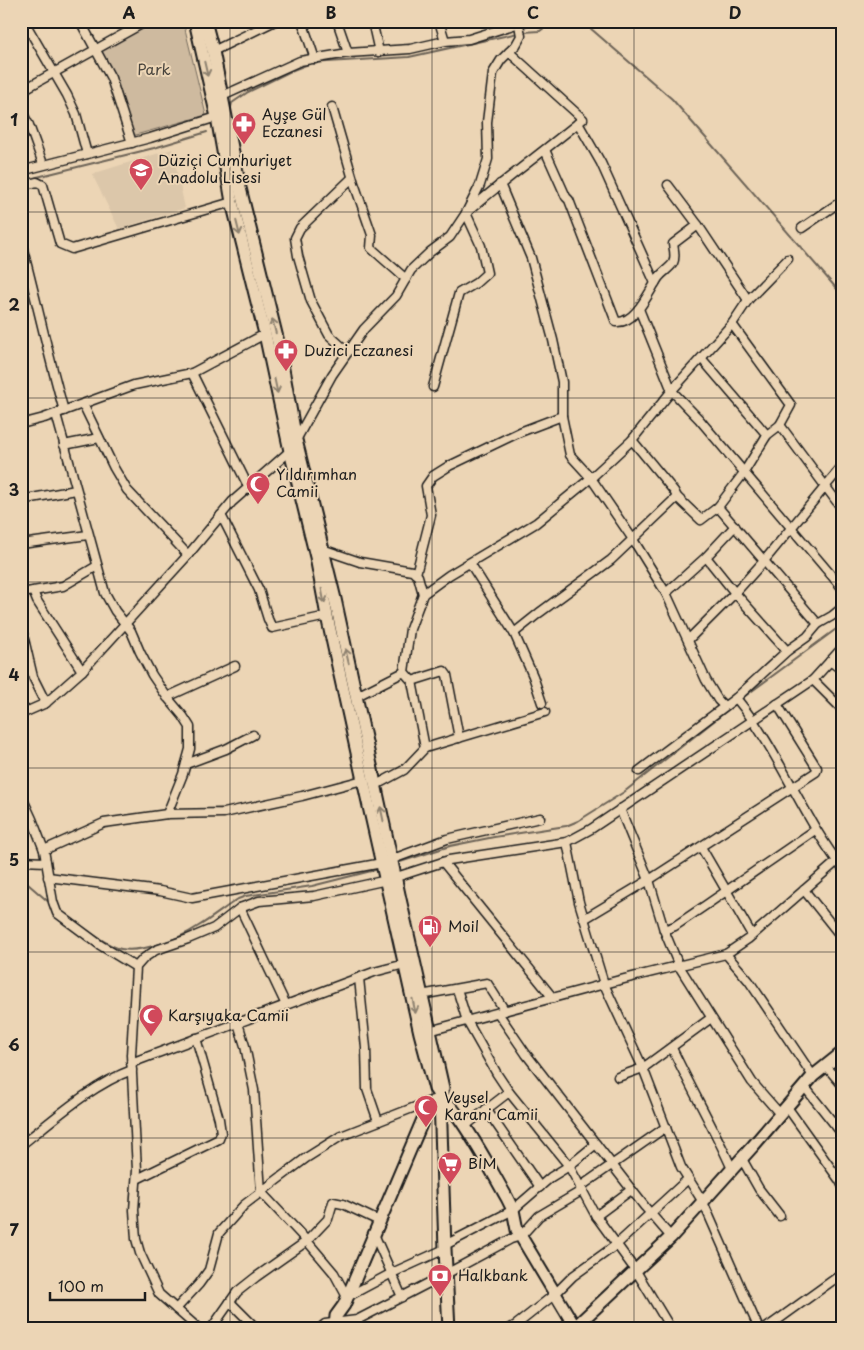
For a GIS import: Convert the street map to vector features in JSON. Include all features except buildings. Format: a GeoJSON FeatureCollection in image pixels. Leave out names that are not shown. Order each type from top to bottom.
{"type":"FeatureCollection","features":[{"type":"Feature","properties":{"kind":"main road"},"geometry":{"type":"LineString","coordinates":[[195,21],[218,99],[278,342],[296,440],[376,785],[405,964],[424,1032],[443,1088],[440,1097],[448,1328]]}},
{"type":"Feature","properties":{"kind":"main road"},"geometry":{"type":"LineString","coordinates":[[205,21],[213,51],[218,99],[217,117],[232,202],[265,334],[290,451],[316,557],[363,780],[389,869],[421,995],[424,1032]]}},
{"type":"Feature","properties":{"kind":"main road"},"geometry":{"type":"LineString","coordinates":[[440,1097],[454,1110],[465,1126],[513,1210],[517,1230],[574,1328],[671,1237],[742,1159],[813,1076],[843,1052]]}},
{"type":"Feature","properties":{"kind":"main road"},"geometry":{"type":"LineString","coordinates":[[335,1326],[336,1316],[347,1297],[426,1110],[440,1097]]}},
{"type":"Feature","properties":{"kind":"street"},"geometry":{"type":"LineString","coordinates":[[24,21],[76,114],[87,154]]}},
{"type":"Feature","properties":{"kind":"street"},"geometry":{"type":"LineString","coordinates":[[80,21],[114,86],[132,143]]}},
{"type":"Feature","properties":{"kind":"street"},"geometry":{"type":"LineString","coordinates":[[21,91],[95,50],[133,24],[147,21]]}},
{"type":"Feature","properties":{"kind":"street"},"geometry":{"type":"LineString","coordinates":[[213,51],[275,21]]}},
{"type":"Feature","properties":{"kind":"street"},"geometry":{"type":"LineString","coordinates":[[302,21],[315,58]]}},
{"type":"Feature","properties":{"kind":"street"},"geometry":{"type":"LineString","coordinates":[[337,21],[348,53]]}},
{"type":"Feature","properties":{"kind":"street"},"geometry":{"type":"LineString","coordinates":[[372,21],[379,52]]}},
{"type":"Feature","properties":{"kind":"street"},"geometry":{"type":"LineString","coordinates":[[439,21],[445,41]]}},
{"type":"Feature","properties":{"kind":"street"},"geometry":{"type":"LineString","coordinates":[[21,714],[46,702],[82,671],[188,555],[232,502],[290,451],[332,375],[364,329],[396,296],[410,270],[450,237],[480,185],[488,159],[486,122],[493,73],[501,60],[516,45],[521,28],[410,49],[348,53],[300,61],[218,99]]}},
{"type":"Feature","properties":{"kind":"street"},"geometry":{"type":"LineString","coordinates":[[466,212],[583,119],[509,52]]}},
{"type":"Feature","properties":{"kind":"street"},"geometry":{"type":"LineString","coordinates":[[332,107],[352,178],[372,235],[371,248],[406,279]]}},
{"type":"Feature","properties":{"kind":"street"},"geometry":{"type":"LineString","coordinates":[[21,110],[29,125],[43,164]]}},
{"type":"Feature","properties":{"kind":"street"},"geometry":{"type":"LineString","coordinates":[[21,171],[132,143],[217,117]]}},
{"type":"Feature","properties":{"kind":"street"},"geometry":{"type":"LineString","coordinates":[[578,123],[601,163],[655,283]]}},
{"type":"Feature","properties":{"kind":"street"},"geometry":{"type":"LineString","coordinates":[[545,150],[569,200],[616,322],[622,322],[636,314],[655,283],[673,262],[675,255],[672,244],[698,225]]}},
{"type":"Feature","properties":{"kind":"street"},"geometry":{"type":"LineString","coordinates":[[348,352],[329,335],[311,301],[298,256],[295,238],[300,228],[352,178]]}},
{"type":"Feature","properties":{"kind":"street"},"geometry":{"type":"LineString","coordinates":[[21,186],[37,182],[42,185],[60,244],[72,249],[232,202]]}},
{"type":"Feature","properties":{"kind":"street"},"geometry":{"type":"LineString","coordinates":[[500,184],[532,258],[562,382],[562,416],[570,455],[591,478],[632,538],[666,593],[706,680],[718,700],[724,706]]}},
{"type":"Feature","properties":{"kind":"street"},"geometry":{"type":"LineString","coordinates":[[668,185],[698,225],[748,300]]}},
{"type":"Feature","properties":{"kind":"street"},"geometry":{"type":"LineString","coordinates":[[802,228],[843,200]]}},
{"type":"Feature","properties":{"kind":"street"},"geometry":{"type":"LineString","coordinates":[[433,387],[459,294],[487,273],[481,246],[466,212]]}},
{"type":"Feature","properties":{"kind":"street"},"geometry":{"type":"LineString","coordinates":[[21,242],[39,309],[52,370],[64,411]]}},
{"type":"Feature","properties":{"kind":"street"},"geometry":{"type":"LineString","coordinates":[[425,748],[412,682],[404,672],[410,629],[424,594],[470,563],[536,523],[591,478],[632,440],[672,391],[732,324],[748,300],[788,260]]}},
{"type":"Feature","properties":{"kind":"street"},"geometry":{"type":"LineString","coordinates":[[639,309],[672,391],[699,419],[743,474],[791,527],[843,590]]}},
{"type":"Feature","properties":{"kind":"street"},"geometry":{"type":"LineString","coordinates":[[632,440],[674,491],[676,497],[701,520],[718,507],[743,474],[767,436],[780,425],[791,405],[732,324]]}},
{"type":"Feature","properties":{"kind":"street"},"geometry":{"type":"LineString","coordinates":[[21,424],[56,414],[134,385],[192,373],[265,334]]}},
{"type":"Feature","properties":{"kind":"street"},"geometry":{"type":"LineString","coordinates":[[702,358],[767,436]]}},
{"type":"Feature","properties":{"kind":"street"},"geometry":{"type":"LineString","coordinates":[[192,373],[249,488]]}},
{"type":"Feature","properties":{"kind":"street"},"geometry":{"type":"LineString","coordinates":[[83,404],[126,490],[188,555]]}},
{"type":"Feature","properties":{"kind":"street"},"geometry":{"type":"LineString","coordinates":[[56,414],[105,593],[124,624],[131,631],[140,652],[167,697],[184,716],[190,727],[190,749],[167,814]]}},
{"type":"Feature","properties":{"kind":"street"},"geometry":{"type":"LineString","coordinates":[[416,574],[430,515],[426,486],[433,476],[449,466],[520,432],[562,416]]}},
{"type":"Feature","properties":{"kind":"street"},"geometry":{"type":"LineString","coordinates":[[780,425],[843,510]]}},
{"type":"Feature","properties":{"kind":"street"},"geometry":{"type":"LineString","coordinates":[[64,445],[99,438]]}},
{"type":"Feature","properties":{"kind":"street"},"geometry":{"type":"LineString","coordinates":[[688,640],[764,561],[843,465]]}},
{"type":"Feature","properties":{"kind":"street"},"geometry":{"type":"LineString","coordinates":[[21,500],[76,490]]}},
{"type":"Feature","properties":{"kind":"street"},"geometry":{"type":"LineString","coordinates":[[514,634],[539,612],[612,560],[632,538],[676,497]]}},
{"type":"Feature","properties":{"kind":"street"},"geometry":{"type":"LineString","coordinates":[[718,507],[818,624]]}},
{"type":"Feature","properties":{"kind":"street"},"geometry":{"type":"LineString","coordinates":[[222,515],[259,590],[272,628],[327,616]]}},
{"type":"Feature","properties":{"kind":"street"},"geometry":{"type":"LineString","coordinates":[[666,593],[706,557],[735,526]]}},
{"type":"Feature","properties":{"kind":"street"},"geometry":{"type":"LineString","coordinates":[[21,544],[88,535]]}},
{"type":"Feature","properties":{"kind":"street"},"geometry":{"type":"LineString","coordinates":[[322,549],[360,562],[412,571],[418,576],[424,594]]}},
{"type":"Feature","properties":{"kind":"street"},"geometry":{"type":"LineString","coordinates":[[706,557],[735,593],[787,651]]}},
{"type":"Feature","properties":{"kind":"street"},"geometry":{"type":"LineString","coordinates":[[470,563],[514,634],[542,703]]}},
{"type":"Feature","properties":{"kind":"street"},"geometry":{"type":"LineString","coordinates":[[21,592],[63,586],[97,566]]}},
{"type":"Feature","properties":{"kind":"street"},"geometry":{"type":"LineString","coordinates":[[33,591],[37,601],[82,671]]}},
{"type":"Feature","properties":{"kind":"street"},"geometry":{"type":"LineString","coordinates":[[639,771],[724,706],[738,701],[787,651],[807,637],[818,624],[843,607]]}},
{"type":"Feature","properties":{"kind":"street"},"geometry":{"type":"LineString","coordinates":[[21,626],[34,677],[46,702]]}},
{"type":"Feature","properties":{"kind":"street"},"geometry":{"type":"LineString","coordinates":[[48,877],[160,891],[192,898],[567,842],[620,810],[813,680],[843,647]]}},
{"type":"Feature","properties":{"kind":"street"},"geometry":{"type":"LineString","coordinates":[[830,661],[843,671]]}},
{"type":"Feature","properties":{"kind":"street"},"geometry":{"type":"LineString","coordinates":[[167,697],[235,666]]}},
{"type":"Feature","properties":{"kind":"street"},"geometry":{"type":"LineString","coordinates":[[356,696],[404,672]]}},
{"type":"Feature","properties":{"kind":"street"},"geometry":{"type":"LineString","coordinates":[[412,682],[444,672],[447,675],[459,738]]}},
{"type":"Feature","properties":{"kind":"street"},"geometry":{"type":"LineString","coordinates":[[813,680],[843,710]]}},
{"type":"Feature","properties":{"kind":"street"},"geometry":{"type":"LineString","coordinates":[[738,701],[754,720],[815,830],[840,859],[843,869]]}},
{"type":"Feature","properties":{"kind":"street"},"geometry":{"type":"LineString","coordinates":[[584,919],[650,880],[816,772],[816,768],[777,704]]}},
{"type":"Feature","properties":{"kind":"street"},"geometry":{"type":"LineString","coordinates":[[376,785],[404,770],[425,748],[544,712]]}},
{"type":"Feature","properties":{"kind":"street"},"geometry":{"type":"LineString","coordinates":[[186,764],[226,749],[253,735]]}},
{"type":"Feature","properties":{"kind":"street"},"geometry":{"type":"LineString","coordinates":[[44,850],[104,823],[167,814],[224,813],[363,780]]}},
{"type":"Feature","properties":{"kind":"street"},"geometry":{"type":"LineString","coordinates":[[21,796],[44,850],[53,902],[57,913],[100,945],[136,967]]}},
{"type":"Feature","properties":{"kind":"street"},"geometry":{"type":"LineString","coordinates":[[620,810],[650,880],[664,930],[679,966],[752,1082],[784,1111],[843,1187]]}},
{"type":"Feature","properties":{"kind":"street"},"geometry":{"type":"LineString","coordinates":[[196,1328],[159,1294],[136,1239],[134,1210],[137,1178],[132,1066],[136,967],[144,958],[156,950],[214,928],[240,908],[259,900],[314,896],[389,869],[447,839],[540,818]]}},
{"type":"Feature","properties":{"kind":"street"},"geometry":{"type":"LineString","coordinates":[[664,930],[675,926],[815,830]]}},
{"type":"Feature","properties":{"kind":"street"},"geometry":{"type":"LineString","coordinates":[[567,842],[579,902],[604,984],[643,1068],[681,1167],[703,1202],[759,1329]]}},
{"type":"Feature","properties":{"kind":"street"},"geometry":{"type":"LineString","coordinates":[[701,847],[752,935]]}},
{"type":"Feature","properties":{"kind":"street"},"geometry":{"type":"LineString","coordinates":[[424,1032],[726,954],[752,935],[840,859]]}},
{"type":"Feature","properties":{"kind":"street"},"geometry":{"type":"LineString","coordinates":[[21,861],[46,862]]}},
{"type":"Feature","properties":{"kind":"street"},"geometry":{"type":"LineString","coordinates":[[443,862],[553,998]]}},
{"type":"Feature","properties":{"kind":"street"},"geometry":{"type":"LineString","coordinates":[[804,890],[843,939]]}},
{"type":"Feature","properties":{"kind":"street"},"geometry":{"type":"LineString","coordinates":[[240,908],[286,1005]]}},
{"type":"Feature","properties":{"kind":"street"},"geometry":{"type":"LineString","coordinates":[[726,954],[749,981],[813,1076]]}},
{"type":"Feature","properties":{"kind":"street"},"geometry":{"type":"LineString","coordinates":[[21,1145],[92,1090],[132,1066],[196,1038],[358,978],[405,964]]}},
{"type":"Feature","properties":{"kind":"street"},"geometry":{"type":"LineString","coordinates":[[358,978],[366,1048],[368,1089],[378,1121]]}},
{"type":"Feature","properties":{"kind":"street"},"geometry":{"type":"LineString","coordinates":[[421,995],[487,982],[526,1054],[650,1214],[671,1237]]}},
{"type":"Feature","properties":{"kind":"street"},"geometry":{"type":"LineString","coordinates":[[457,989],[467,1021],[509,1092],[569,1166],[596,1216],[636,1271],[671,1329]]}},
{"type":"Feature","properties":{"kind":"street"},"geometry":{"type":"LineString","coordinates":[[618,1077],[643,1068],[711,1018]]}},
{"type":"Feature","properties":{"kind":"street"},"geometry":{"type":"LineString","coordinates":[[238,1023],[254,1090],[261,1192],[334,1273],[347,1297],[513,1210],[551,1177],[569,1166],[596,1144]]}},
{"type":"Feature","properties":{"kind":"street"},"geometry":{"type":"LineString","coordinates":[[137,1178],[218,1140],[221,1133],[219,1119],[196,1038]]}},
{"type":"Feature","properties":{"kind":"street"},"geometry":{"type":"LineString","coordinates":[[672,1048],[684,1075],[716,1133],[732,1169]]}},
{"type":"Feature","properties":{"kind":"street"},"geometry":{"type":"LineString","coordinates":[[826,1066],[843,1086]]}},
{"type":"Feature","properties":{"kind":"street"},"geometry":{"type":"LineString","coordinates":[[804,1086],[843,1136]]}},
{"type":"Feature","properties":{"kind":"street"},"geometry":{"type":"LineString","coordinates":[[465,1126],[509,1092]]}},
{"type":"Feature","properties":{"kind":"street"},"geometry":{"type":"LineString","coordinates":[[176,1309],[209,1270],[219,1233],[244,1205],[306,1158],[341,1136],[440,1097]]}},
{"type":"Feature","properties":{"kind":"street"},"geometry":{"type":"LineString","coordinates":[[486,1109],[540,1187]]}},
{"type":"Feature","properties":{"kind":"street"},"geometry":{"type":"LineString","coordinates":[[319,1329],[325,1324],[335,1326],[357,1320],[511,1239],[521,1236],[539,1216],[581,1189],[666,1127]]}},
{"type":"Feature","properties":{"kind":"street"},"geometry":{"type":"LineString","coordinates":[[742,1159],[759,1189],[780,1216]]}},
{"type":"Feature","properties":{"kind":"street"},"geometry":{"type":"LineString","coordinates":[[509,1329],[555,1294],[574,1276],[616,1245],[688,1179]]}},
{"type":"Feature","properties":{"kind":"street"},"geometry":{"type":"LineString","coordinates":[[596,1216],[631,1190]]}},
{"type":"Feature","properties":{"kind":"street"},"geometry":{"type":"LineString","coordinates":[[211,1329],[237,1292],[307,1241],[328,1219],[333,1202],[343,1204],[379,1221]]}},
{"type":"Feature","properties":{"kind":"street"},"geometry":{"type":"LineString","coordinates":[[374,1234],[402,1297]]}},
{"type":"Feature","properties":{"kind":"street"},"geometry":{"type":"LineString","coordinates":[[765,1329],[843,1273]]}},
{"type":"Feature","properties":{"kind":"street"},"geometry":{"type":"LineString","coordinates":[[230,1302],[257,1329]]}},
{"type":"Feature","properties":{"kind":"street"},"geometry":{"type":"LineString","coordinates":[[357,1320],[360,1329]]}},
{"type":"Feature","properties":{"kind":"shaded area","name":"Düziçi Cumhuriyet Anadolu Lisesi"},"geometry":{"type":"Polygon","coordinates":[[[172,149],[185,208],[119,229],[92,174],[172,149]]]}},
{"type":"Feature","properties":{"kind":"green space","name":"Park"},"geometry":{"type":"Polygon","coordinates":[[[156,21],[183,21],[206,115],[132,136],[121,93],[101,51],[156,21]]]}},
{"type":"Feature","properties":{"kind":"waterway"},"geometry":{"type":"LineString","coordinates":[[523,32],[540,31],[553,21]]}},
{"type":"Feature","properties":{"kind":"waterway"},"geometry":{"type":"LineString","coordinates":[[582,21],[672,99],[843,296]]}},
{"type":"Feature","properties":{"kind":"waterway"},"geometry":{"type":"LineString","coordinates":[[230,111],[232,103],[248,92],[311,63],[409,57],[518,33]]}},
{"type":"Feature","properties":{"kind":"waterway"},"geometry":{"type":"LineString","coordinates":[[21,181],[154,148],[207,132]]}},
{"type":"Feature","properties":{"kind":"waterway"},"geometry":{"type":"LineString","coordinates":[[741,699],[843,624]]}},
{"type":"Feature","properties":{"kind":"waterway"},"geometry":{"type":"LineString","coordinates":[[397,863],[450,846],[566,826],[578,821],[624,792],[738,702]]}},
{"type":"Feature","properties":{"kind":"waterway"},"geometry":{"type":"LineString","coordinates":[[59,910],[114,947],[130,950],[139,949],[160,944],[189,932],[238,899],[246,896],[312,886],[379,869]]}},
{"type":"Feature","properties":{"kind":"waterway"},"geometry":{"type":"LineString","coordinates":[[21,878],[51,904]]}},
{"type":"Feature","properties":{"kind":"place","name":"Ayşe Gül Eczanesi"},"geometry":{"type":"Point","coordinates":[244,145]}},
{"type":"Feature","properties":{"kind":"place","name":"Düziçi Cumhuriyet Anadolu Lisesi"},"geometry":{"type":"Point","coordinates":[141,191]}},
{"type":"Feature","properties":{"kind":"place","name":"Duzici Eczanesi"},"geometry":{"type":"Point","coordinates":[286,372]}},
{"type":"Feature","properties":{"kind":"place","name":"Yıldırımhan Camii"},"geometry":{"type":"Point","coordinates":[258,505]}},
{"type":"Feature","properties":{"kind":"place","name":"Moil"},"geometry":{"type":"Point","coordinates":[430,948]}},
{"type":"Feature","properties":{"kind":"place","name":"Karşıyaka Camii"},"geometry":{"type":"Point","coordinates":[151,1037]}},
{"type":"Feature","properties":{"kind":"place","name":"Veysel Karani Camii"},"geometry":{"type":"Point","coordinates":[426,1128]}},
{"type":"Feature","properties":{"kind":"place","name":"BİM"},"geometry":{"type":"Point","coordinates":[450,1185]}},
{"type":"Feature","properties":{"kind":"place","name":"Halkbank"},"geometry":{"type":"Point","coordinates":[440,1297]}}]}
